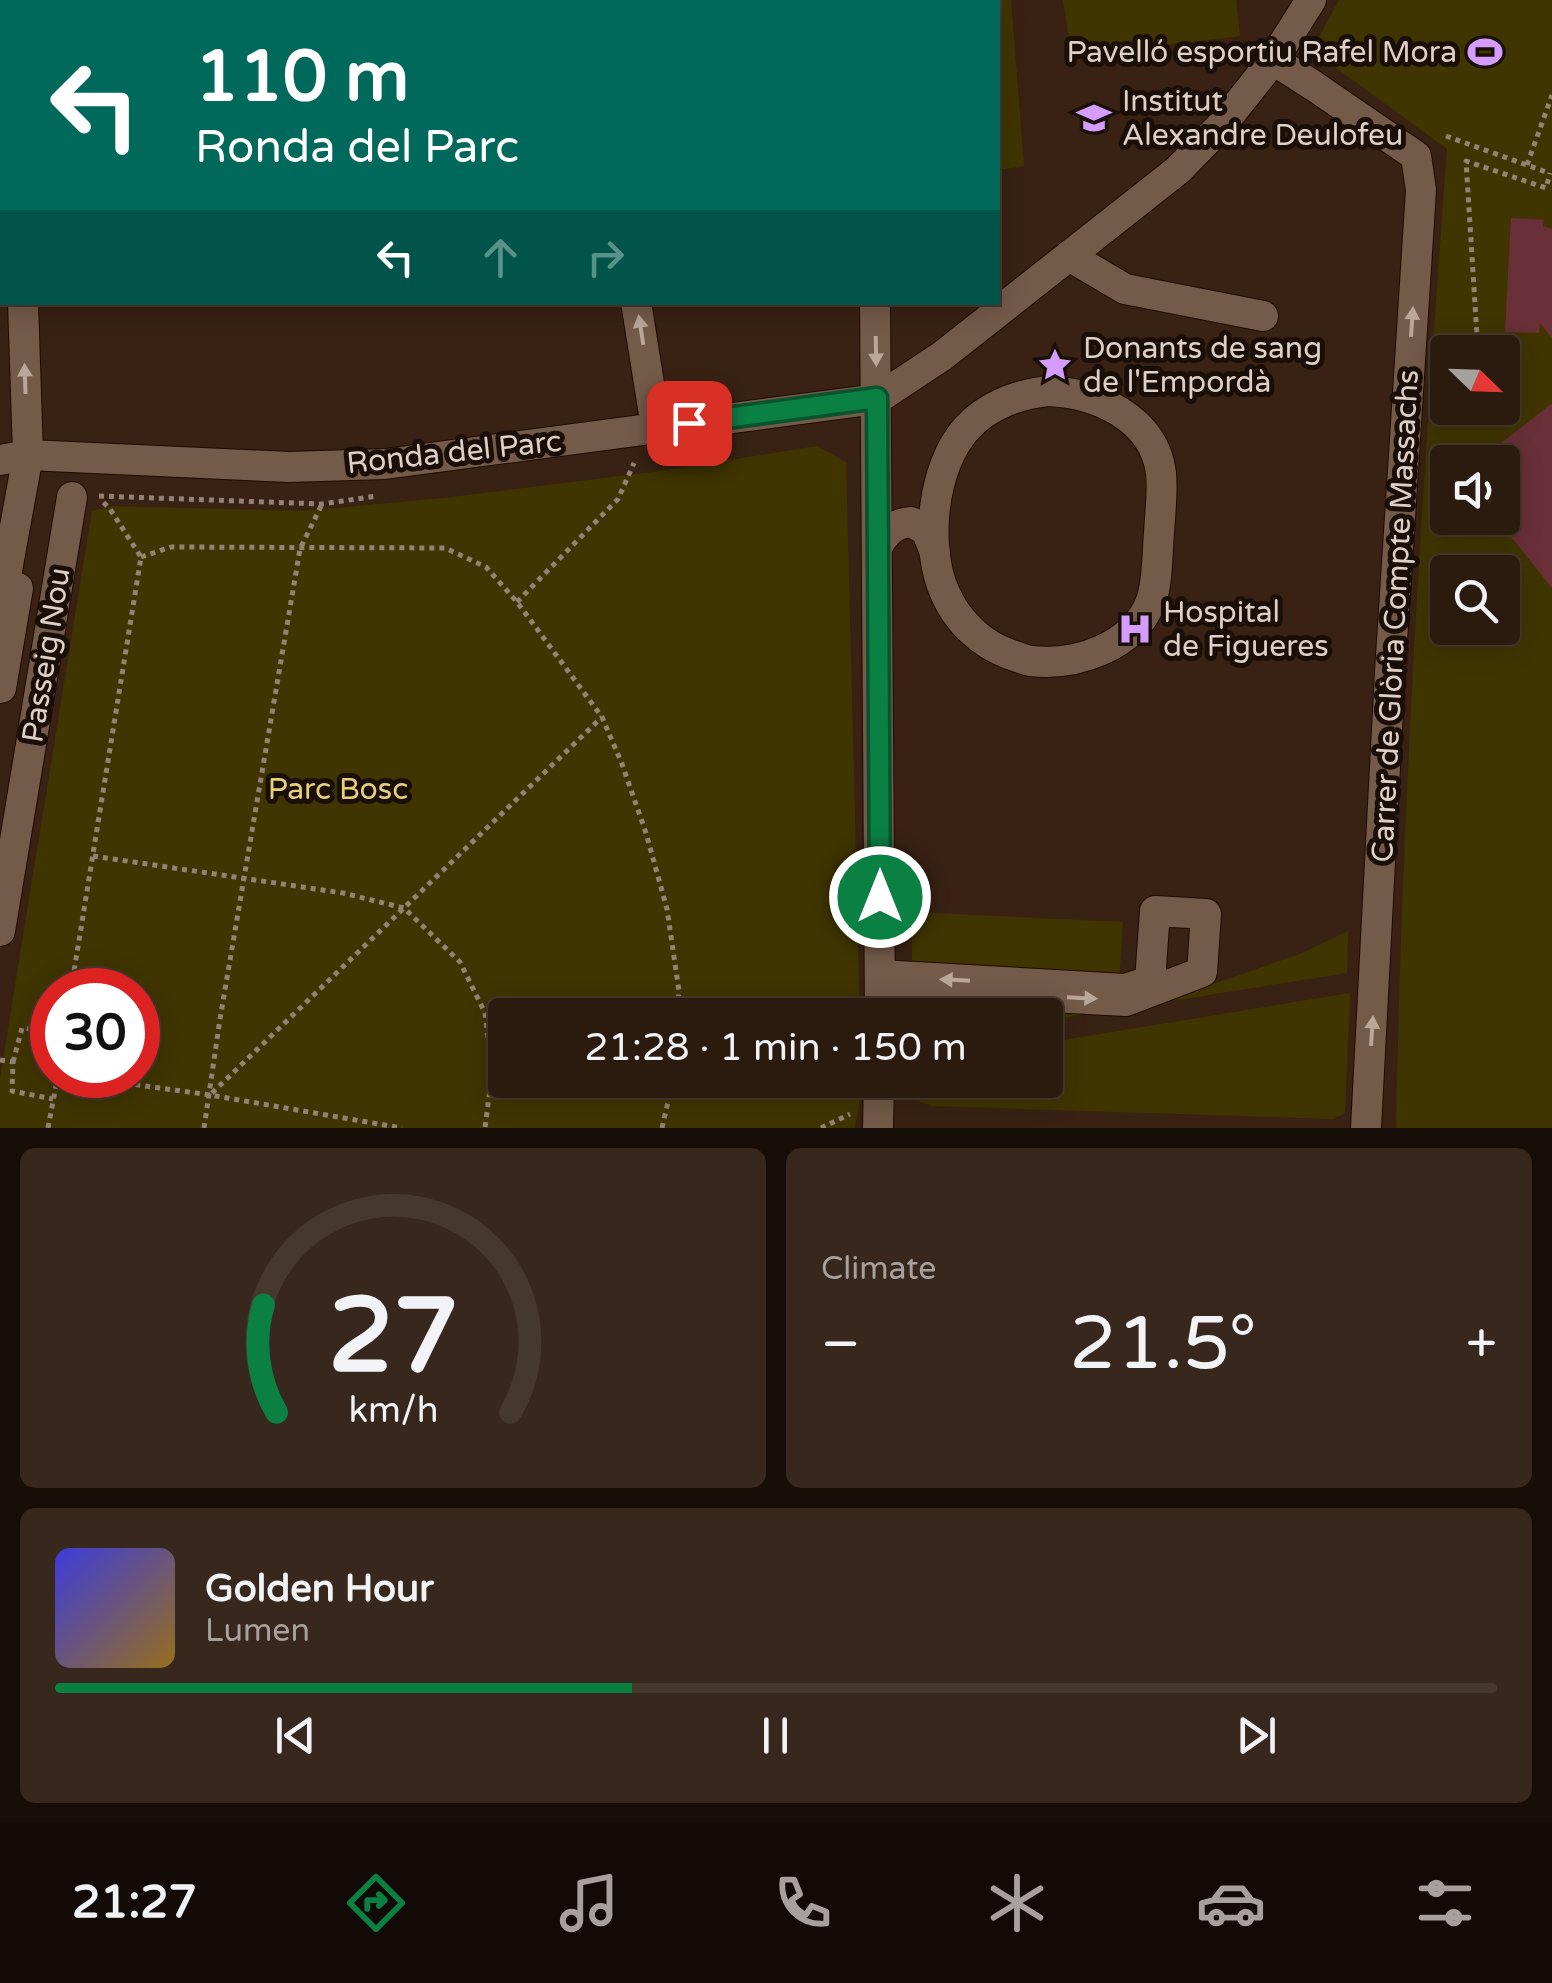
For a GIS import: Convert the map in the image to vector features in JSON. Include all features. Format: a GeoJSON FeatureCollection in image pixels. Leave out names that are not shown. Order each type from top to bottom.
{"type":"FeatureCollection","features":[{"type":"Feature","properties":{"kind":"street"},"geometry":{"type":"LineString","coordinates":[[877,398],[942,356],[1178,170],[1220,127],[1274,60],[1311,0]]}},
{"type":"Feature","properties":{"kind":"street","name":"Carrer de Glòria Compte Massachs"},"geometry":{"type":"LineString","coordinates":[[1274,60],[1416,156],[1420,190],[1366,1128]]}},
{"type":"Feature","properties":{"kind":"street"},"geometry":{"type":"LineString","coordinates":[[1069,256],[1125,289],[1264,316]]}},
{"type":"Feature","properties":{"kind":"street","name":"Passeig Nou"},"geometry":{"type":"LineString","coordinates":[[0,609],[10,551],[23,305]]}},
{"type":"Feature","properties":{"kind":"street"},"geometry":{"type":"LineString","coordinates":[[636,305],[656,427]]}},
{"type":"Feature","properties":{"kind":"street"},"geometry":{"type":"LineString","coordinates":[[874,305],[880,993]]}},
{"type":"Feature","properties":{"kind":"street"},"geometry":{"type":"LineString","coordinates":[[878,546],[884,534],[894,527],[911,522],[926,530],[944,592],[964,624],[993,648],[1028,661],[1064,660],[1102,651],[1134,628],[1152,599],[1161,474],[1152,445],[1132,420],[1118,410],[1068,392],[1048,391],[994,407],[966,429],[953,450],[938,488],[935,552]]}},
{"type":"Feature","properties":{"kind":"street","name":"Ronda del Parc"},"geometry":{"type":"LineString","coordinates":[[14,458],[289,467],[385,464],[877,398]]}},
{"type":"Feature","properties":{"kind":"street"},"geometry":{"type":"LineString","coordinates":[[878,487],[893,507],[908,512],[915,512],[928,502],[938,488]]}},
{"type":"Feature","properties":{"kind":"street","name":"Passeig Nou"},"geometry":{"type":"LineString","coordinates":[[0,931],[72,497]]}},
{"type":"Feature","properties":{"kind":"street"},"geometry":{"type":"LineString","coordinates":[[1,688],[21,569],[10,551]]}},
{"type":"Feature","properties":{"kind":"street"},"geometry":{"type":"LineString","coordinates":[[1155,911],[1206,914],[1202,972],[1126,1001],[880,993],[1126,989],[1150,980],[1155,911]]}},
{"type":"Feature","properties":{"kind":"street"},"geometry":{"type":"LineString","coordinates":[[878,1128],[879,1098]]}},
{"type":"Feature","properties":{"kind":"path"},"geometry":{"type":"LineString","coordinates":[[1527,165],[1552,95]]}},
{"type":"Feature","properties":{"kind":"path"},"geometry":{"type":"LineString","coordinates":[[1446,136],[1551,174],[1546,188],[1466,161],[1477,335]]}},
{"type":"Feature","properties":{"kind":"path"},"geometry":{"type":"LineString","coordinates":[[518,602],[618,499],[634,464]]}},
{"type":"Feature","properties":{"kind":"path"},"geometry":{"type":"LineString","coordinates":[[204,1128],[300,549],[322,504]]}},
{"type":"Feature","properties":{"kind":"path"},"geometry":{"type":"LineString","coordinates":[[75,968],[141,557],[110,509]]}},
{"type":"Feature","properties":{"kind":"path"},"geometry":{"type":"LineString","coordinates":[[141,557],[171,547],[445,548],[486,567],[518,602],[602,717],[646,833],[667,908],[679,998]]}},
{"type":"Feature","properties":{"kind":"path"},"geometry":{"type":"LineString","coordinates":[[210,1095],[602,717]]}},
{"type":"Feature","properties":{"kind":"path"},"geometry":{"type":"LineString","coordinates":[[93,856],[343,893],[404,908],[460,962],[484,1013],[492,1073],[485,1128]]}},
{"type":"Feature","properties":{"kind":"path"},"geometry":{"type":"LineString","coordinates":[[30,1029],[22,1028],[13,1062],[12,1091],[53,1099],[48,1128]]}},
{"type":"Feature","properties":{"kind":"path"},"geometry":{"type":"LineString","coordinates":[[0,1060],[13,1062]]}},
{"type":"Feature","properties":{"kind":"path"},"geometry":{"type":"LineString","coordinates":[[160,1088],[402,1128]]}},
{"type":"Feature","properties":{"kind":"path"},"geometry":{"type":"LineString","coordinates":[[662,1128],[669,1098]]}},
{"type":"Feature","properties":{"kind":"path"},"geometry":{"type":"LineString","coordinates":[[821,1128],[851,1113]]}},
{"type":"Feature","properties":{"kind":"green space"},"geometry":{"type":"Polygon","coordinates":[[[1000,0],[1011,0],[1024,166],[1000,170],[1000,0]]]}},
{"type":"Feature","properties":{"kind":"green space"},"geometry":{"type":"Polygon","coordinates":[[[1063,0],[1236,0],[1240,36],[1072,57],[1063,0]]]}},
{"type":"Feature","properties":{"kind":"green space"},"geometry":{"type":"Polygon","coordinates":[[[1339,0],[1552,0],[1552,1128],[1396,1128],[1403,883],[1430,394],[1430,425],[1520,425],[1520,335],[1434,335],[1447,149],[1312,50],[1339,0]]]}},
{"type":"Feature","properties":{"kind":"green space","name":"Parc Bosc"},"geometry":{"type":"Polygon","coordinates":[[[817,446],[846,462],[860,998],[488,998],[488,1098],[860,1098],[855,1128],[0,1128],[0,1078],[92,511],[112,506],[302,511],[653,472],[817,446]]]}},
{"type":"Feature","properties":{"kind":"green space"},"geometry":{"type":"Polygon","coordinates":[[[912,912],[1123,922],[1119,981],[912,968],[912,912]]]}},
{"type":"Feature","properties":{"kind":"green space"},"geometry":{"type":"Polygon","coordinates":[[[1348,931],[1347,973],[1158,1003],[1300,954],[1348,931]]]}},
{"type":"Feature","properties":{"kind":"green space"},"geometry":{"type":"Polygon","coordinates":[[[1350,993],[1345,1113],[1333,1119],[932,1106],[918,1098],[1063,1098],[1063,1040],[1350,993]]]}},
{"type":"Feature","properties":{"kind":"green space"},"geometry":{"type":"Polygon","coordinates":[[[1120,1008],[1063,1018],[1063,1013],[1120,1008]]]}},
{"type":"Feature","properties":{"kind":"shaded area"},"geometry":{"type":"Polygon","coordinates":[[[1511,218],[1544,220],[1543,226],[1552,229],[1552,338],[1540,323],[1539,333],[1505,332],[1511,218]]]}},
{"type":"Feature","properties":{"kind":"shaded area"},"geometry":{"type":"Polygon","coordinates":[[[1552,405],[1552,588],[1510,535],[1520,535],[1520,445],[1499,445],[1552,405]]]}},
{"type":"Feature","properties":{"kind":"place","name":"Pavelló esportiu Rafel Mora"},"geometry":{"type":"Point","coordinates":[1485,52]}},
{"type":"Feature","properties":{"kind":"place","name":"Institut Alexandre Deulofeu"},"geometry":{"type":"Point","coordinates":[1094,118]}},
{"type":"Feature","properties":{"kind":"place","name":"Donants de sang de l'Empordà"},"geometry":{"type":"Point","coordinates":[1055,365]}},
{"type":"Feature","properties":{"kind":"place","name":"Hospital de Figueres"},"geometry":{"type":"Point","coordinates":[1135,629]}},
{"type":"Feature","properties":{"kind":"route"},"geometry":{"type":"LineString","coordinates":[[689,423],[877,398],[880,897]]}}]}
